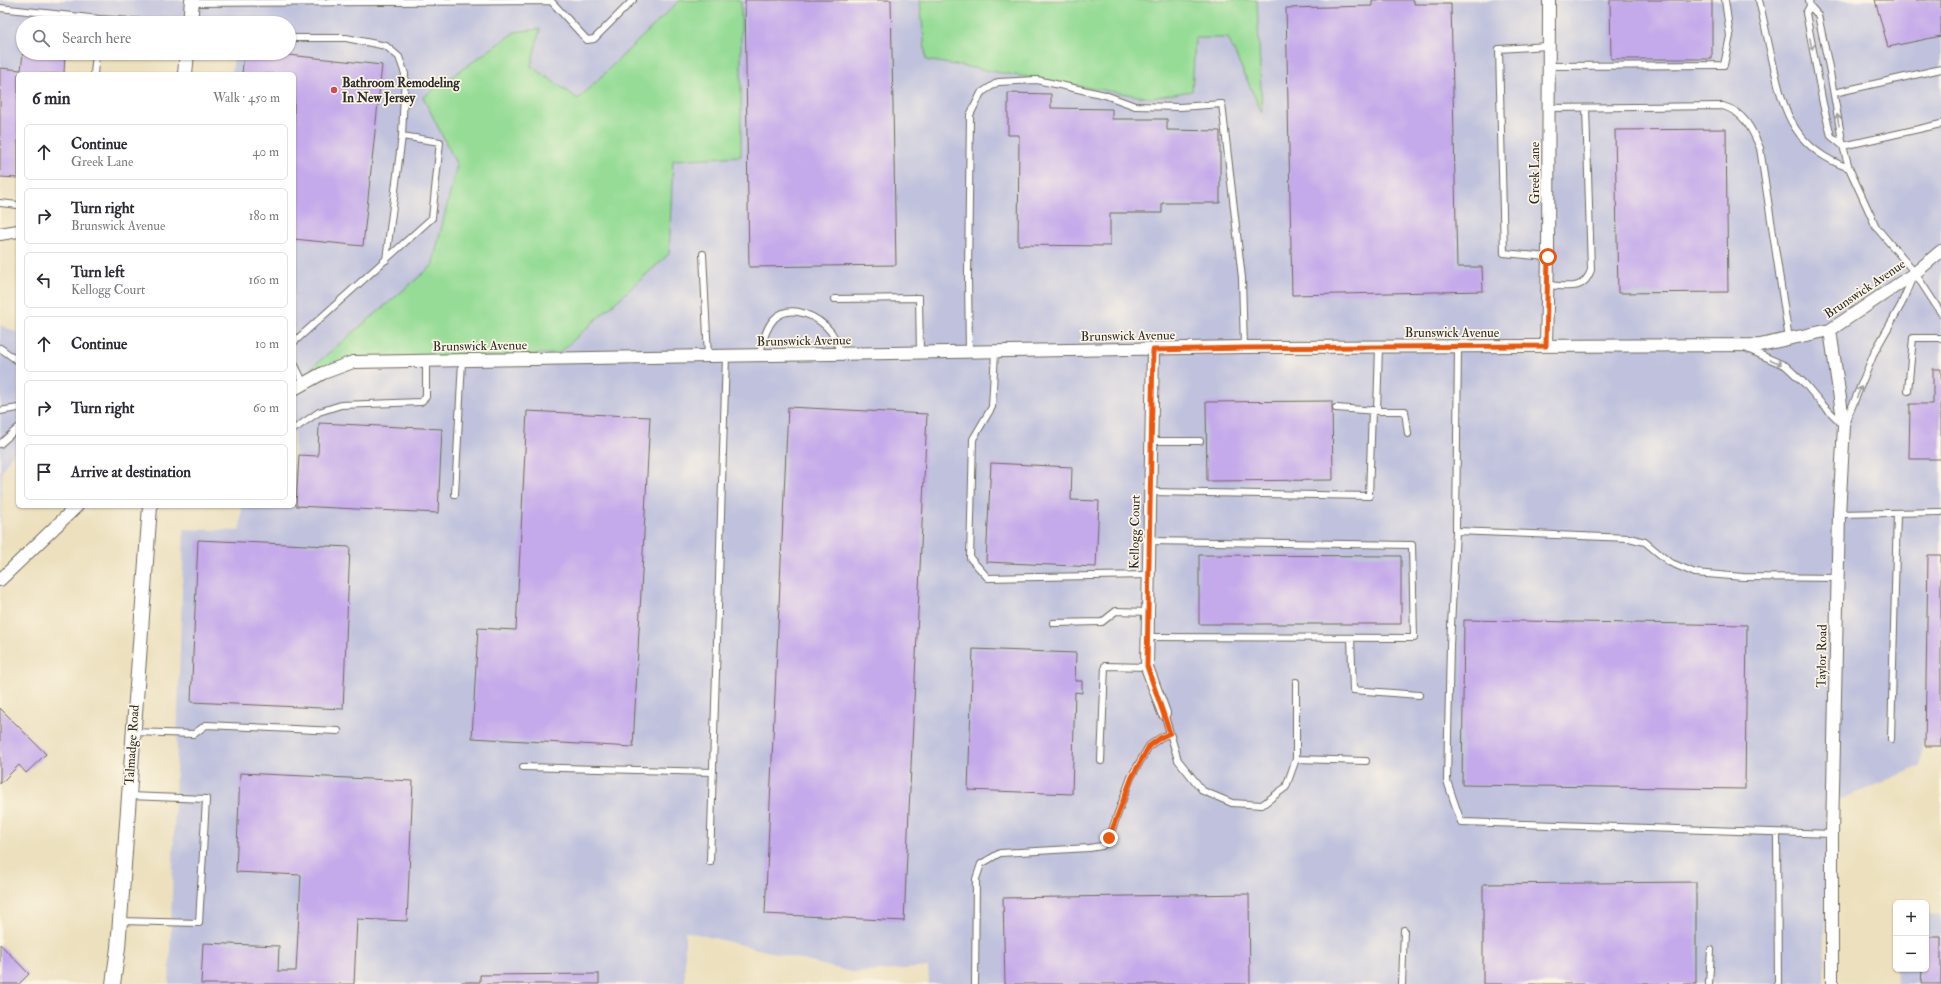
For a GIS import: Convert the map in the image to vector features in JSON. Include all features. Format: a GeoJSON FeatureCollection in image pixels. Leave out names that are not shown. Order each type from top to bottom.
{"type":"FeatureCollection","features":[{"type":"Feature","properties":{"kind":"street","name":"Greek Lane"},"geometry":{"type":"LineString","coordinates":[[1546,346],[1548,285],[1549,0]]}},
{"type":"Feature","properties":{"kind":"street"},"geometry":{"type":"LineString","coordinates":[[191,16],[192,1]]}},
{"type":"Feature","properties":{"kind":"street"},"geometry":{"type":"LineString","coordinates":[[185,72],[186,60]]}},
{"type":"Feature","properties":{"kind":"street"},"geometry":{"type":"LineString","coordinates":[[0,234],[16,231]]}},
{"type":"Feature","properties":{"kind":"street","name":"Brunswick Avenue"},"geometry":{"type":"LineString","coordinates":[[299,386],[323,373],[353,362],[1244,348],[1760,345],[1830,330],[1915,273],[1941,251]]}},
{"type":"Feature","properties":{"kind":"street","name":"Taylor Road"},"geometry":{"type":"LineString","coordinates":[[1830,330],[1844,426],[1839,514],[1832,834],[1832,984]]}},
{"type":"Feature","properties":{"kind":"street","name":"Kellogg Court"},"geometry":{"type":"LineString","coordinates":[[1153,350],[1147,666],[1164,713]]}},
{"type":"Feature","properties":{"kind":"street"},"geometry":{"type":"LineString","coordinates":[[0,580],[75,508]]}},
{"type":"Feature","properties":{"kind":"street","name":"Talmadge Road"},"geometry":{"type":"LineString","coordinates":[[112,984],[120,921],[150,508]]}},
{"type":"Feature","properties":{"kind":"lane"},"geometry":{"type":"LineString","coordinates":[[192,1],[552,1],[587,40],[594,39],[633,0]]}},
{"type":"Feature","properties":{"kind":"lane"},"geometry":{"type":"LineString","coordinates":[[1549,66],[1724,64],[1730,36],[1725,0]]}},
{"type":"Feature","properties":{"kind":"lane"},"geometry":{"type":"LineString","coordinates":[[1759,0],[1780,96],[1787,115],[1796,130],[1809,145],[1832,162],[1849,168]]}},
{"type":"Feature","properties":{"kind":"lane"},"geometry":{"type":"LineString","coordinates":[[1809,3],[1806,13],[1823,104],[1831,136],[1843,146]]}},
{"type":"Feature","properties":{"kind":"lane"},"geometry":{"type":"LineString","coordinates":[[1809,3],[1818,15],[1843,146],[1849,168],[1876,227],[1915,273],[1941,313]]}},
{"type":"Feature","properties":{"kind":"lane"},"geometry":{"type":"LineString","coordinates":[[0,8],[61,16]]}},
{"type":"Feature","properties":{"kind":"lane"},"geometry":{"type":"LineString","coordinates":[[296,38],[346,38],[386,46],[399,57],[405,74],[402,136],[386,260]]}},
{"type":"Feature","properties":{"kind":"lane"},"geometry":{"type":"LineString","coordinates":[[1548,257],[1504,254],[1499,49],[1549,46]]}},
{"type":"Feature","properties":{"kind":"lane"},"geometry":{"type":"LineString","coordinates":[[94,72],[95,60]]}},
{"type":"Feature","properties":{"kind":"lane"},"geometry":{"type":"LineString","coordinates":[[1834,93],[1941,69]]}},
{"type":"Feature","properties":{"kind":"lane"},"geometry":{"type":"LineString","coordinates":[[969,352],[968,276],[970,115],[981,93],[998,82],[1038,80],[1105,95],[1135,106],[1180,107],[1222,104],[1242,278],[1244,348]]}},
{"type":"Feature","properties":{"kind":"lane"},"geometry":{"type":"LineString","coordinates":[[1549,108],[1723,106],[1733,109],[1744,118],[1754,133],[1760,148],[1789,339]]}},
{"type":"Feature","properties":{"kind":"lane"},"geometry":{"type":"LineString","coordinates":[[1548,285],[1578,286],[1588,279],[1591,270],[1586,108]]}},
{"type":"Feature","properties":{"kind":"lane"},"geometry":{"type":"LineString","coordinates":[[1843,146],[1941,124]]}},
{"type":"Feature","properties":{"kind":"lane"},"geometry":{"type":"LineString","coordinates":[[296,340],[432,218],[440,142],[402,136]]}},
{"type":"Feature","properties":{"kind":"lane"},"geometry":{"type":"LineString","coordinates":[[0,204],[16,205]]}},
{"type":"Feature","properties":{"kind":"lane"},"geometry":{"type":"LineString","coordinates":[[703,254],[708,357]]}},
{"type":"Feature","properties":{"kind":"lane"},"geometry":{"type":"LineString","coordinates":[[1740,346],[1786,366],[1844,426],[1875,351],[1901,305],[1915,273]]}},
{"type":"Feature","properties":{"kind":"lane"},"geometry":{"type":"LineString","coordinates":[[835,299],[919,298],[920,353]]}},
{"type":"Feature","properties":{"kind":"lane"},"geometry":{"type":"LineString","coordinates":[[759,356],[767,329],[775,318],[782,313],[794,311],[816,318],[825,326],[835,338],[841,354]]}},
{"type":"Feature","properties":{"kind":"lane"},"geometry":{"type":"LineString","coordinates":[[1908,391],[1913,338],[1941,338]]}},
{"type":"Feature","properties":{"kind":"lane"},"geometry":{"type":"LineString","coordinates":[[1150,492],[1369,496],[1379,347]]}},
{"type":"Feature","properties":{"kind":"lane"},"geometry":{"type":"LineString","coordinates":[[1458,347],[1456,531],[1450,645],[1447,781],[1461,822],[1832,834]]}},
{"type":"Feature","properties":{"kind":"lane"},"geometry":{"type":"LineString","coordinates":[[0,348],[16,360]]}},
{"type":"Feature","properties":{"kind":"lane"},"geometry":{"type":"LineString","coordinates":[[995,352],[992,406],[973,439],[970,558],[988,578],[1148,575]]}},
{"type":"Feature","properties":{"kind":"lane"},"geometry":{"type":"LineString","coordinates":[[710,862],[726,356]]}},
{"type":"Feature","properties":{"kind":"lane"},"geometry":{"type":"LineString","coordinates":[[296,428],[319,412],[341,404],[421,402],[426,397],[426,361]]}},
{"type":"Feature","properties":{"kind":"lane"},"geometry":{"type":"LineString","coordinates":[[455,494],[462,361]]}},
{"type":"Feature","properties":{"kind":"lane"},"geometry":{"type":"LineString","coordinates":[[296,372],[299,386]]}},
{"type":"Feature","properties":{"kind":"lane"},"geometry":{"type":"LineString","coordinates":[[0,411],[16,408]]}},
{"type":"Feature","properties":{"kind":"lane"},"geometry":{"type":"LineString","coordinates":[[1336,408],[1374,411],[1405,411],[1408,434]]}},
{"type":"Feature","properties":{"kind":"lane"},"geometry":{"type":"LineString","coordinates":[[0,444],[16,430]]}},
{"type":"Feature","properties":{"kind":"lane"},"geometry":{"type":"LineString","coordinates":[[1151,441],[1200,441]]}},
{"type":"Feature","properties":{"kind":"lane"},"geometry":{"type":"LineString","coordinates":[[1839,514],[1941,512]]}},
{"type":"Feature","properties":{"kind":"lane"},"geometry":{"type":"LineString","coordinates":[[1891,739],[1897,513]]}},
{"type":"Feature","properties":{"kind":"lane"},"geometry":{"type":"LineString","coordinates":[[1456,531],[1629,538],[1645,542],[1657,554],[1669,562],[1695,572],[1743,577],[1838,578]]}},
{"type":"Feature","properties":{"kind":"lane"},"geometry":{"type":"LineString","coordinates":[[1147,637],[1414,638],[1412,544],[1149,540]]}},
{"type":"Feature","properties":{"kind":"lane"},"geometry":{"type":"LineString","coordinates":[[1053,623],[1102,622],[1116,611],[1148,612]]}},
{"type":"Feature","properties":{"kind":"lane"},"geometry":{"type":"LineString","coordinates":[[1351,638],[1353,690],[1419,695]]}},
{"type":"Feature","properties":{"kind":"lane"},"geometry":{"type":"LineString","coordinates":[[1101,761],[1105,666],[1147,666]]}},
{"type":"Feature","properties":{"kind":"lane"},"geometry":{"type":"LineString","coordinates":[[1164,713],[1178,760],[1203,791],[1232,803],[1262,805],[1286,787],[1296,759],[1296,682]]}},
{"type":"Feature","properties":{"kind":"lane"},"geometry":{"type":"LineString","coordinates":[[133,732],[194,734],[206,725],[338,731]]}},
{"type":"Feature","properties":{"kind":"lane"},"geometry":{"type":"LineString","coordinates":[[975,984],[976,879],[981,864],[1000,853],[1102,846],[1109,838],[1132,777],[1149,746],[1170,733]]}},
{"type":"Feature","properties":{"kind":"lane"},"geometry":{"type":"LineString","coordinates":[[1296,759],[1366,761]]}},
{"type":"Feature","properties":{"kind":"lane"},"geometry":{"type":"LineString","coordinates":[[523,767],[713,772]]}},
{"type":"Feature","properties":{"kind":"lane"},"geometry":{"type":"LineString","coordinates":[[120,921],[199,923],[206,799],[128,796]]}},
{"type":"Feature","properties":{"kind":"lane"},"geometry":{"type":"LineString","coordinates":[[1777,833],[1778,984]]}},
{"type":"Feature","properties":{"kind":"lane"},"geometry":{"type":"LineString","coordinates":[[1402,984],[1404,930]]}},
{"type":"Feature","properties":{"kind":"lane"},"geometry":{"type":"LineString","coordinates":[[1709,984],[1711,950]]}},
{"type":"Feature","properties":{"kind":"shaded area"},"geometry":{"type":"Polygon","coordinates":[[[0,0],[1941,0],[1941,745],[1922,744],[1921,766],[1827,805],[1824,984],[929,984],[928,967],[855,973],[685,931],[685,984],[169,984],[184,529],[240,531],[242,508],[296,508],[296,72],[232,72],[233,60],[296,60],[296,16],[16,16],[16,60],[47,60],[22,72],[16,72],[16,85],[0,176],[0,0]]]}},
{"type":"Feature","properties":{"kind":"shaded area"},"geometry":{"type":"Polygon","coordinates":[[[0,325],[16,332],[16,449],[2,470],[0,561],[0,325]]]}},
{"type":"Feature","properties":{"kind":"shaded area"},"geometry":{"type":"Polygon","coordinates":[[[1929,914],[1941,915],[1941,984],[1897,984],[1896,972],[1929,972],[1929,914]]]}},
{"type":"Feature","properties":{"kind":"green space"},"geometry":{"type":"Polygon","coordinates":[[[680,0],[741,0],[741,156],[673,160],[669,254],[559,353],[311,368],[432,266],[457,165],[423,97],[515,32],[540,29],[531,66],[578,99],[680,0]]]}},
{"type":"Feature","properties":{"kind":"green space"},"geometry":{"type":"Polygon","coordinates":[[[920,0],[1257,0],[1262,113],[1228,38],[1195,38],[1192,91],[1150,98],[926,60],[920,0]]]}},
{"type":"Feature","properties":{"kind":"building"},"geometry":{"type":"Polygon","coordinates":[[[745,0],[891,0],[896,265],[749,267],[745,0]]]}},
{"type":"Feature","properties":{"kind":"building"},"geometry":{"type":"Polygon","coordinates":[[[1372,0],[1414,0],[1414,4],[1451,4],[1457,267],[1482,267],[1483,291],[1292,295],[1286,8],[1372,6],[1372,0]]]}},
{"type":"Feature","properties":{"kind":"building"},"geometry":{"type":"Polygon","coordinates":[[[1610,0],[1712,0],[1712,59],[1611,59],[1610,0]]]}},
{"type":"Feature","properties":{"kind":"building"},"geometry":{"type":"Polygon","coordinates":[[[1875,0],[1941,0],[1941,36],[1888,47],[1875,0]]]}},
{"type":"Feature","properties":{"kind":"building"},"geometry":{"type":"Polygon","coordinates":[[[296,56],[382,65],[363,246],[296,239],[296,72],[242,72],[243,60],[296,60],[296,56]]]}},
{"type":"Feature","properties":{"kind":"building"},"geometry":{"type":"Polygon","coordinates":[[[22,60],[65,60],[64,72],[16,72],[16,178],[0,177],[0,68],[21,70],[22,60]]]}},
{"type":"Feature","properties":{"kind":"building"},"geometry":{"type":"Polygon","coordinates":[[[1008,93],[1051,94],[1051,108],[1112,109],[1112,119],[1167,119],[1167,130],[1220,131],[1220,203],[1162,203],[1162,213],[1110,213],[1110,246],[1018,245],[1019,135],[1008,135],[1008,93]]]}},
{"type":"Feature","properties":{"kind":"building"},"geometry":{"type":"Polygon","coordinates":[[[1726,129],[1728,292],[1618,293],[1615,130],[1726,129]]]}},
{"type":"Feature","properties":{"kind":"building"},"geometry":{"type":"Polygon","coordinates":[[[1933,369],[1941,369],[1941,459],[1909,459],[1910,404],[1933,404],[1933,369]]]}},
{"type":"Feature","properties":{"kind":"building"},"geometry":{"type":"Polygon","coordinates":[[[1332,401],[1333,480],[1207,481],[1206,402],[1332,401]]]}},
{"type":"Feature","properties":{"kind":"building"},"geometry":{"type":"Polygon","coordinates":[[[788,407],[927,414],[904,921],[765,914],[788,407]]]}},
{"type":"Feature","properties":{"kind":"building"},"geometry":{"type":"Polygon","coordinates":[[[527,411],[650,417],[633,747],[472,738],[478,628],[516,630],[527,411]]]}},
{"type":"Feature","properties":{"kind":"building"},"geometry":{"type":"Polygon","coordinates":[[[319,423],[442,429],[438,513],[296,506],[299,455],[318,456],[319,423]]]}},
{"type":"Feature","properties":{"kind":"building"},"geometry":{"type":"Polygon","coordinates":[[[991,463],[1072,467],[1071,500],[1099,501],[1096,567],[986,562],[991,463]]]}},
{"type":"Feature","properties":{"kind":"building"},"geometry":{"type":"Polygon","coordinates":[[[198,540],[350,547],[343,709],[191,702],[198,540]]]}},
{"type":"Feature","properties":{"kind":"building"},"geometry":{"type":"Polygon","coordinates":[[[1199,555],[1401,556],[1401,624],[1199,624],[1199,555]]]}},
{"type":"Feature","properties":{"kind":"building"},"geometry":{"type":"Polygon","coordinates":[[[1928,555],[1941,555],[1941,746],[1925,746],[1928,555]]]}},
{"type":"Feature","properties":{"kind":"building"},"geometry":{"type":"Polygon","coordinates":[[[1464,620],[1747,625],[1745,789],[1462,785],[1464,620]]]}},
{"type":"Feature","properties":{"kind":"building"},"geometry":{"type":"Polygon","coordinates":[[[973,649],[1076,653],[1075,681],[1082,681],[1082,693],[1075,692],[1072,794],[968,790],[973,649]]]}},
{"type":"Feature","properties":{"kind":"building"},"geometry":{"type":"Polygon","coordinates":[[[0,708],[46,754],[26,773],[19,765],[0,784],[0,708]]]}},
{"type":"Feature","properties":{"kind":"building"},"geometry":{"type":"Polygon","coordinates":[[[240,773],[413,781],[407,921],[357,919],[354,984],[201,984],[203,943],[279,946],[278,971],[296,971],[301,875],[236,872],[240,773]]]}},
{"type":"Feature","properties":{"kind":"building"},"geometry":{"type":"Polygon","coordinates":[[[1696,882],[1696,984],[1483,984],[1483,884],[1696,882]]]}},
{"type":"Feature","properties":{"kind":"building"},"geometry":{"type":"Polygon","coordinates":[[[1249,894],[1250,984],[1005,984],[1003,898],[1249,894]]]}},
{"type":"Feature","properties":{"kind":"building"},"geometry":{"type":"Polygon","coordinates":[[[1929,937],[1941,937],[1941,984],[1921,984],[1922,972],[1929,972],[1929,937]]]}},
{"type":"Feature","properties":{"kind":"building"},"geometry":{"type":"Polygon","coordinates":[[[0,944],[29,974],[19,984],[0,984],[0,944]]]}},
{"type":"Feature","properties":{"kind":"building"},"geometry":{"type":"Polygon","coordinates":[[[599,974],[599,984],[462,984],[462,982],[480,982],[480,975],[599,974]]]}},
{"type":"Feature","properties":{"kind":"place","name":"Bathroom Remodeling In New Jersey"},"geometry":{"type":"Point","coordinates":[334,90]}},
{"type":"Feature","properties":{"kind":"route"},"geometry":{"type":"LineString","coordinates":[[1109,838],[1132,777],[1149,746],[1170,733],[1147,666],[1153,350],[1546,346],[1548,257]]}}]}
